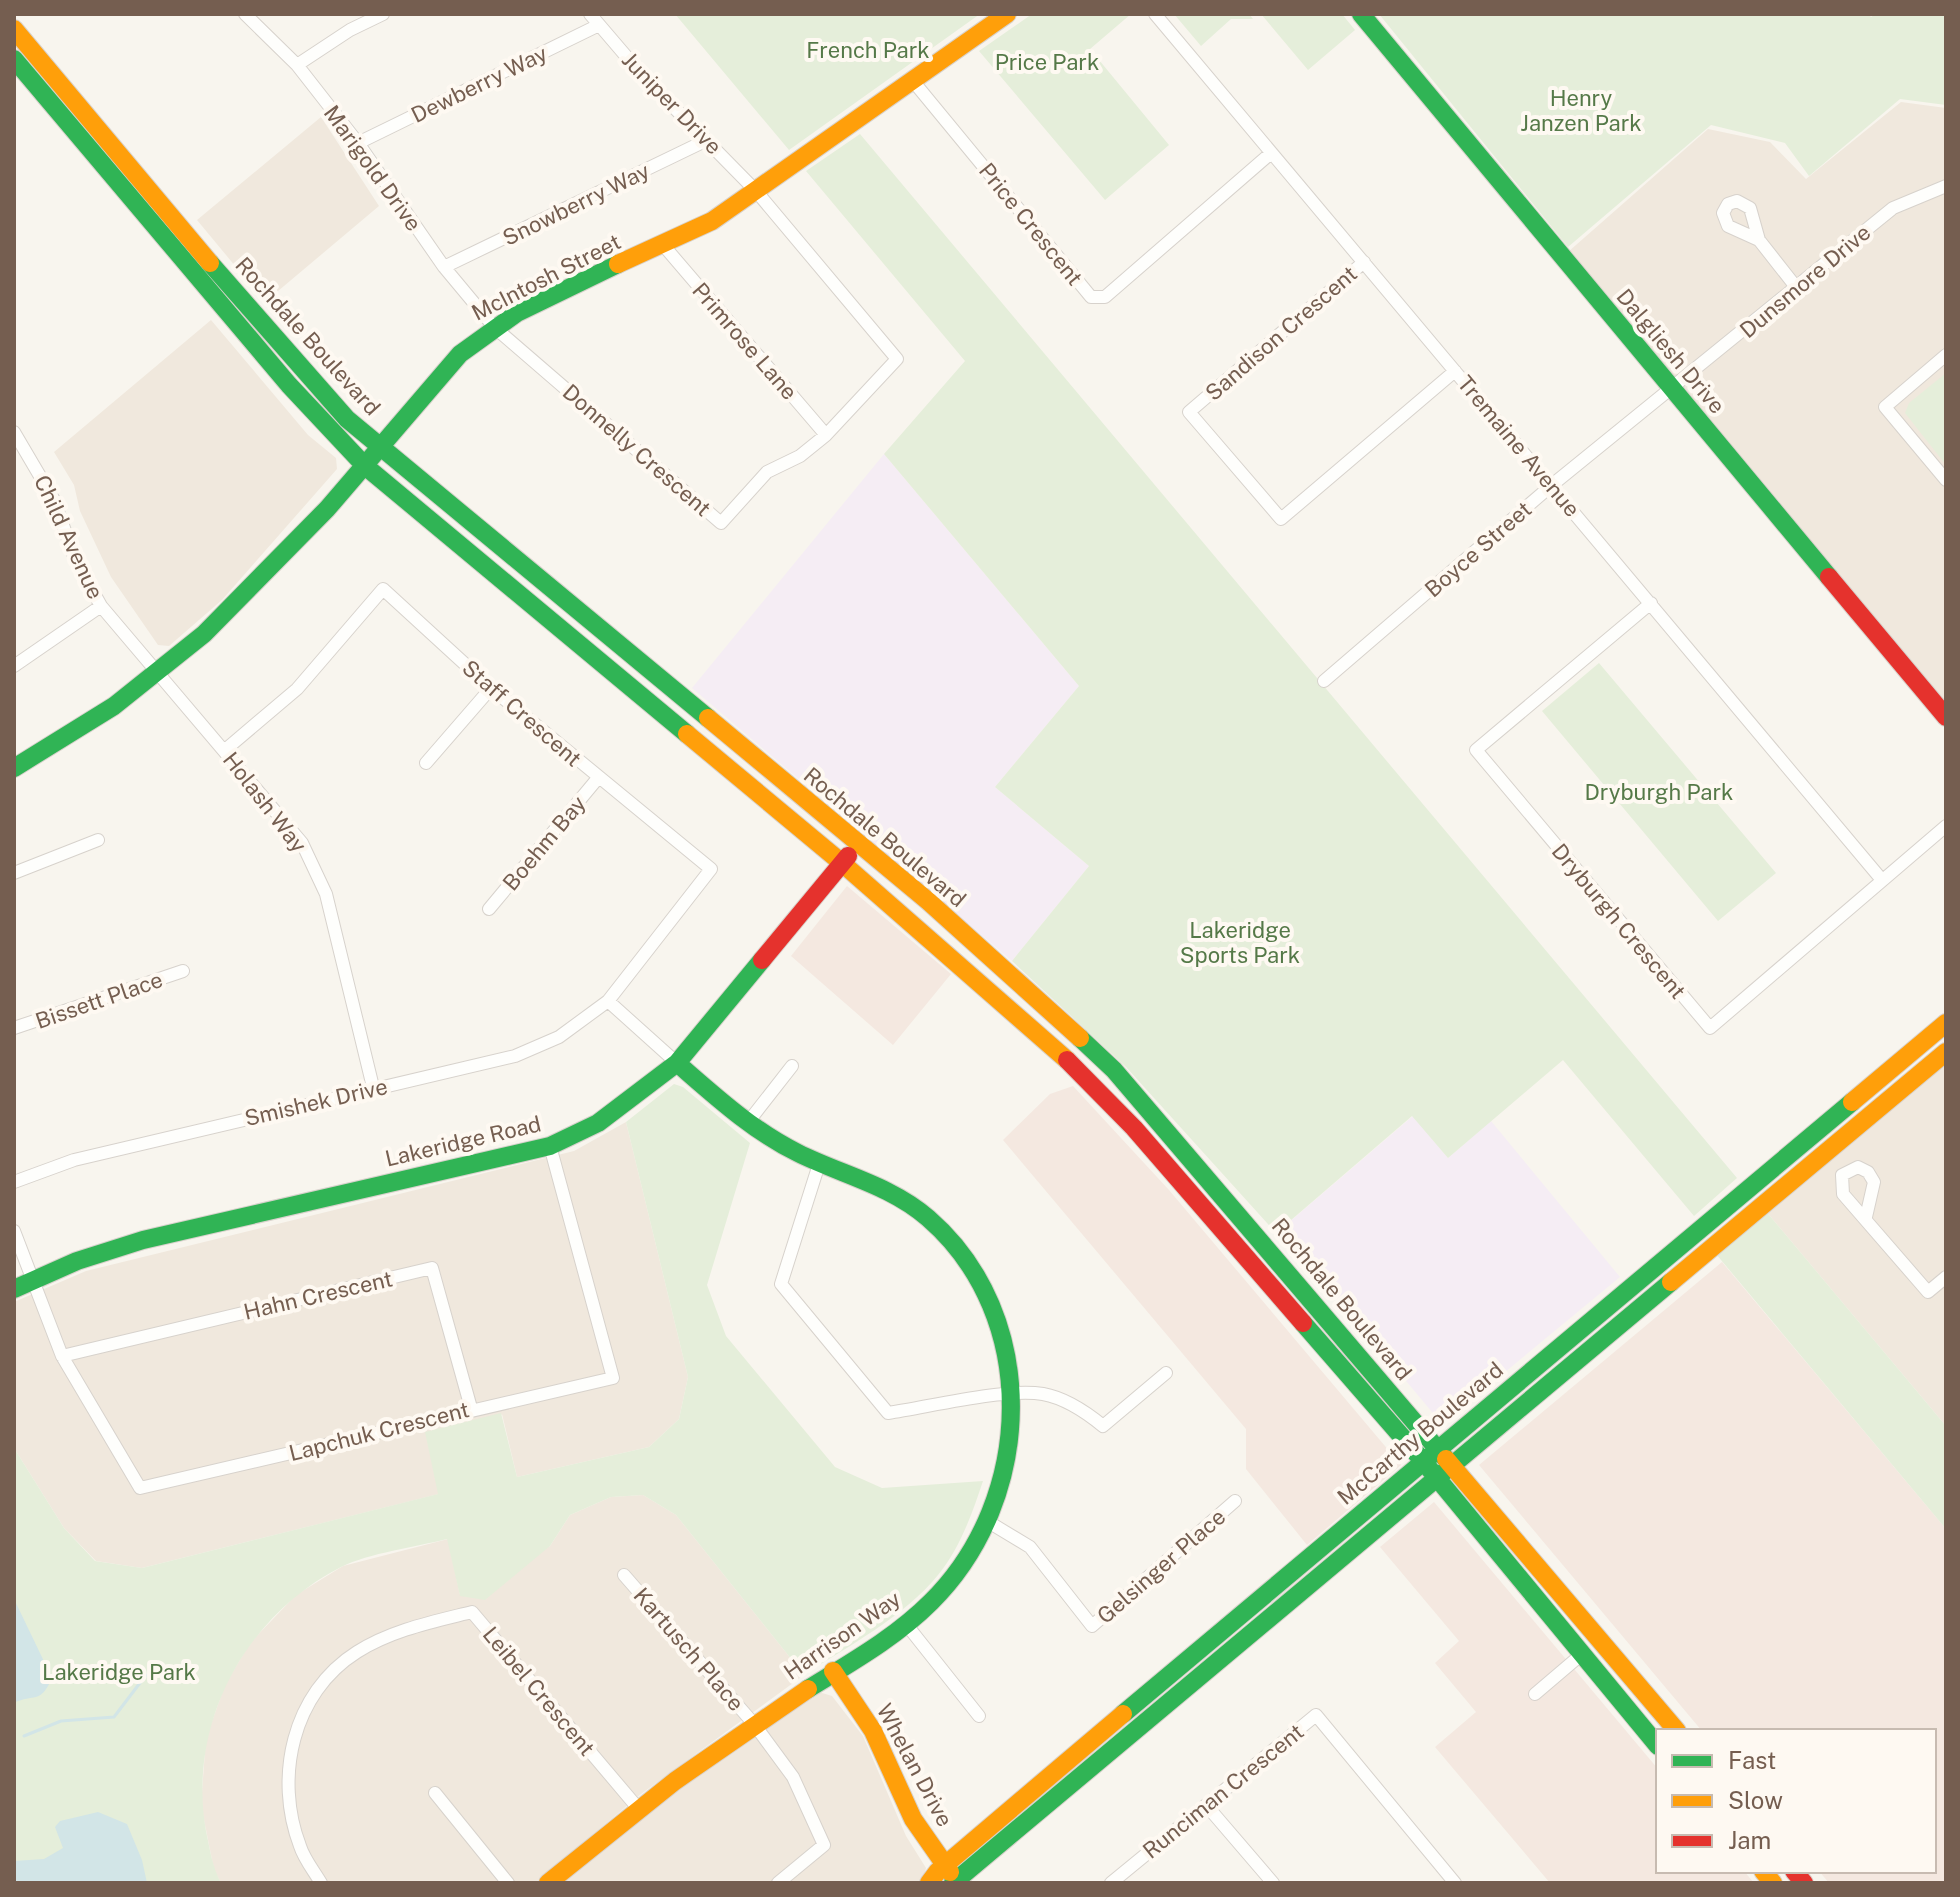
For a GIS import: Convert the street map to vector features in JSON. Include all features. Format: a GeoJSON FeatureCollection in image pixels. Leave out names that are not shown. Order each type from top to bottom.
{"type":"FeatureCollection","features":[{"type":"Feature","properties":{"kind":"main road","name":"McIntosh Street"},"geometry":{"type":"LineString","coordinates":[[14,768],[70,738],[160,675],[243,601],[365,466],[458,355],[494,327],[591,277],[664,246],[712,221],[1007,14]]}},
{"type":"Feature","properties":{"kind":"main road","name":"Dalgliesh Drive"},"geometry":{"type":"LineString","coordinates":[[1361,14],[1946,717]]}},
{"type":"Feature","properties":{"kind":"main road","name":"Rochdale Boulevard"},"geometry":{"type":"LineString","coordinates":[[14,29],[273,339],[336,408],[380,448],[858,843],[1045,1003],[1114,1070],[1675,1729]]}},
{"type":"Feature","properties":{"kind":"main road","name":"Rochdale Boulevard"},"geometry":{"type":"LineString","coordinates":[[14,59],[289,385],[365,466],[842,863],[1075,1067],[1134,1128],[1423,1461],[1656,1744]]}},
{"type":"Feature","properties":{"kind":"main road","name":"Lakeridge Road"},"geometry":{"type":"LineString","coordinates":[[14,1289],[77,1261],[143,1240],[550,1146],[598,1123],[638,1096],[677,1063],[858,843]]}},
{"type":"Feature","properties":{"kind":"main road","name":"McCarthy Boulevard"},"geometry":{"type":"LineString","coordinates":[[956,1879],[1438,1448],[1946,1023]]}},
{"type":"Feature","properties":{"kind":"main road","name":"McCarthy Boulevard"},"geometry":{"type":"LineString","coordinates":[[929,1883],[956,1879],[1946,1052]]}},
{"type":"Feature","properties":{"kind":"main road","name":"Harrison Way"},"geometry":{"type":"LineString","coordinates":[[548,1883],[637,1807],[754,1724],[906,1624],[968,1557],[987,1521],[1005,1473],[1014,1395],[1009,1357],[996,1315],[974,1269],[928,1217],[874,1181],[782,1145],[677,1063]]}},
{"type":"Feature","properties":{"kind":"main road","name":"Whelan Drive"},"geometry":{"type":"LineString","coordinates":[[833,1671],[873,1731],[913,1819],[956,1879]]}},
{"type":"Feature","properties":{"kind":"street","name":"Marigold Drive"},"geometry":{"type":"LineString","coordinates":[[245,14],[297,65],[358,143],[444,267],[494,327]]}},
{"type":"Feature","properties":{"kind":"street"},"geometry":{"type":"LineString","coordinates":[[297,65],[350,30],[383,14]]}},
{"type":"Feature","properties":{"kind":"street","name":"Juniper Drive"},"geometry":{"type":"LineString","coordinates":[[590,14],[643,76],[756,191]]}},
{"type":"Feature","properties":{"kind":"street","name":"Tremaine Avenue"},"geometry":{"type":"LineString","coordinates":[[1155,14],[1882,880]]}},
{"type":"Feature","properties":{"kind":"street","name":"Dewberry Way"},"geometry":{"type":"LineString","coordinates":[[358,143],[599,25]]}},
{"type":"Feature","properties":{"kind":"street","name":"Price Crescent"},"geometry":{"type":"LineString","coordinates":[[913,81],[1091,297],[1105,297],[1271,153]]}},
{"type":"Feature","properties":{"kind":"street","name":"Snowberry Way"},"geometry":{"type":"LineString","coordinates":[[444,267],[707,140]]}},
{"type":"Feature","properties":{"kind":"street","name":"Dunsmore Drive"},"geometry":{"type":"LineString","coordinates":[[1672,391],[1893,208],[1946,186]]}},
{"type":"Feature","properties":{"kind":"street","name":"Donnelly Crescent"},"geometry":{"type":"LineString","coordinates":[[494,327],[721,523],[767,472],[800,456],[826,435],[897,359],[756,191]]}},
{"type":"Feature","properties":{"kind":"street"},"geometry":{"type":"LineString","coordinates":[[1759,240],[1796,287]]}},
{"type":"Feature","properties":{"kind":"street","name":"Primrose Lane"},"geometry":{"type":"LineString","coordinates":[[664,246],[826,435]]}},
{"type":"Feature","properties":{"kind":"street","name":"Sandison Crescent"},"geometry":{"type":"LineString","coordinates":[[1364,262],[1189,412],[1198,423],[1281,519],[1455,371]]}},
{"type":"Feature","properties":{"kind":"street"},"geometry":{"type":"LineString","coordinates":[[1946,355],[1885,407],[1946,480]]}},
{"type":"Feature","properties":{"kind":"street","name":"Boyce Street"},"geometry":{"type":"LineString","coordinates":[[1324,681],[1552,485],[1672,391]]}},
{"type":"Feature","properties":{"kind":"street","name":"Child Avenue"},"geometry":{"type":"LineString","coordinates":[[14,432],[54,500],[75,559],[101,606],[160,675]]}},
{"type":"Feature","properties":{"kind":"street","name":"Staff Crescent"},"geometry":{"type":"LineString","coordinates":[[225,750],[297,689],[383,589],[491,688],[711,869],[608,1001]]}},
{"type":"Feature","properties":{"kind":"street","name":"Dryburgh Crescent"},"geometry":{"type":"LineString","coordinates":[[1651,603],[1476,750],[1710,1028],[1946,826]]}},
{"type":"Feature","properties":{"kind":"street"},"geometry":{"type":"LineString","coordinates":[[14,666],[101,606]]}},
{"type":"Feature","properties":{"kind":"street","name":"Holash Way"},"geometry":{"type":"LineString","coordinates":[[160,675],[302,843],[326,894],[373,1087]]}},
{"type":"Feature","properties":{"kind":"street"},"geometry":{"type":"LineString","coordinates":[[426,763],[491,688]]}},
{"type":"Feature","properties":{"kind":"street","name":"Boehm Bay"},"geometry":{"type":"LineString","coordinates":[[489,909],[598,778]]}},
{"type":"Feature","properties":{"kind":"street"},"geometry":{"type":"LineString","coordinates":[[14,873],[98,840]]}},
{"type":"Feature","properties":{"kind":"street","name":"Bissett Place"},"geometry":{"type":"LineString","coordinates":[[14,1028],[183,971]]}},
{"type":"Feature","properties":{"kind":"street","name":"Smishek Drive"},"geometry":{"type":"LineString","coordinates":[[14,1182],[74,1160],[373,1087],[515,1056],[559,1037],[608,1001]]}},
{"type":"Feature","properties":{"kind":"street","name":"Harrison Way"},"geometry":{"type":"LineString","coordinates":[[608,1001],[677,1063]]}},
{"type":"Feature","properties":{"kind":"street"},"geometry":{"type":"LineString","coordinates":[[749,1121],[792,1066]]}},
{"type":"Feature","properties":{"kind":"street","name":"Lapchuk Crescent"},"geometry":{"type":"LineString","coordinates":[[14,1231],[62,1356],[140,1488],[471,1408],[613,1378],[550,1146]]}},
{"type":"Feature","properties":{"kind":"street"},"geometry":{"type":"LineString","coordinates":[[820,1161],[781,1284],[888,1413],[1014,1395],[1043,1394],[1084,1410],[1103,1426],[1166,1373]]}},
{"type":"Feature","properties":{"kind":"street"},"geometry":{"type":"LineString","coordinates":[[1866,1217],[1928,1292],[1946,1277]]}},
{"type":"Feature","properties":{"kind":"street","name":"Hahn Crescent"},"geometry":{"type":"LineString","coordinates":[[62,1356],[432,1268],[471,1408]]}},
{"type":"Feature","properties":{"kind":"street","name":"Gelsinger Place"},"geometry":{"type":"LineString","coordinates":[[987,1521],[1030,1547],[1092,1626],[1235,1501]]}},
{"type":"Feature","properties":{"kind":"street","name":"Kartusch Place"},"geometry":{"type":"LineString","coordinates":[[624,1575],[754,1724],[793,1777],[824,1845],[778,1883]]}},
{"type":"Feature","properties":{"kind":"street","name":"Leibel Crescent"},"geometry":{"type":"LineString","coordinates":[[321,1883],[300,1849],[288,1805],[289,1752],[307,1703],[330,1675],[356,1652],[404,1628],[472,1612],[637,1807]]}},
{"type":"Feature","properties":{"kind":"street"},"geometry":{"type":"LineString","coordinates":[[906,1624],[979,1716]]}},
{"type":"Feature","properties":{"kind":"street"},"geometry":{"type":"LineString","coordinates":[[1535,1694],[1582,1654]]}},
{"type":"Feature","properties":{"kind":"street","name":"Runciman Crescent"},"geometry":{"type":"LineString","coordinates":[[1111,1883],[1316,1715],[1455,1883]]}},
{"type":"Feature","properties":{"kind":"street"},"geometry":{"type":"LineString","coordinates":[[435,1793],[508,1883]]}},
{"type":"Feature","properties":{"kind":"street"},"geometry":{"type":"LineString","coordinates":[[1207,1806],[1273,1883]]}},
{"type":"Feature","properties":{"kind":"shaded area"},"geometry":{"type":"Polygon","coordinates":[[[1901,102],[1946,108],[1946,706],[1568,252],[1708,129],[1770,142],[1806,179],[1901,102]]]}},
{"type":"Feature","properties":{"kind":"shaded area"},"geometry":{"type":"Polygon","coordinates":[[[321,117],[379,206],[265,302],[197,220],[321,117]]]}},
{"type":"Feature","properties":{"kind":"shaded area"},"geometry":{"type":"Polygon","coordinates":[[[211,320],[308,435],[336,458],[337,469],[222,600],[169,646],[158,645],[111,577],[80,511],[74,485],[54,452],[211,320]]]}},
{"type":"Feature","properties":{"kind":"shaded area"},"geometry":{"type":"Polygon","coordinates":[[[884,454],[1079,686],[995,787],[1089,866],[1012,961],[692,688],[884,454]]]}},
{"type":"Feature","properties":{"kind":"shaded area"},"geometry":{"type":"Polygon","coordinates":[[[847,886],[951,974],[893,1045],[791,956],[847,886]]]}},
{"type":"Feature","properties":{"kind":"shaded area"},"geometry":{"type":"Polygon","coordinates":[[[1946,1064],[1946,1426],[1765,1210],[1946,1064]]]}},
{"type":"Feature","properties":{"kind":"shaded area"},"geometry":{"type":"Polygon","coordinates":[[[1073,1086],[1169,1190],[1401,1465],[1307,1545],[1246,1469],[1246,1429],[1003,1140],[1050,1094],[1073,1086]]]}},
{"type":"Feature","properties":{"kind":"shaded area"},"geometry":{"type":"Polygon","coordinates":[[[1413,1116],[1448,1158],[1491,1121],[1620,1277],[1442,1424],[1280,1230],[1413,1116]]]}},
{"type":"Feature","properties":{"kind":"shaded area"},"geometry":{"type":"Polygon","coordinates":[[[626,1122],[688,1377],[679,1419],[649,1447],[517,1477],[502,1414],[439,1494],[142,1568],[96,1561],[64,1528],[14,1448],[14,1302],[86,1271],[574,1151],[626,1122]]]}},
{"type":"Feature","properties":{"kind":"shaded area"},"geometry":{"type":"Polygon","coordinates":[[[1722,1262],[1946,1529],[1946,1883],[1829,1883],[1821,1873],[1936,1873],[1936,1729],[1700,1729],[1479,1465],[1722,1262]]]}},
{"type":"Feature","properties":{"kind":"shaded area"},"geometry":{"type":"Polygon","coordinates":[[[643,1495],[676,1515],[804,1675],[641,1794],[535,1883],[221,1883],[214,1870],[201,1805],[206,1738],[225,1685],[250,1643],[296,1595],[343,1566],[448,1539],[460,1595],[550,1546],[570,1515],[611,1497],[643,1495]]]}},
{"type":"Feature","properties":{"kind":"shaded area"},"geometry":{"type":"Polygon","coordinates":[[[1434,1502],[1656,1767],[1656,1873],[1746,1873],[1754,1883],[1550,1883],[1435,1747],[1476,1712],[1435,1663],[1459,1641],[1380,1547],[1434,1502]]]}},
{"type":"Feature","properties":{"kind":"shaded area"},"geometry":{"type":"Polygon","coordinates":[[[14,1599],[52,1678],[40,1695],[14,1703],[14,1599]]]}},
{"type":"Feature","properties":{"kind":"shaded area"},"geometry":{"type":"Polygon","coordinates":[[[819,1692],[832,1696],[863,1736],[906,1836],[926,1868],[922,1883],[563,1883],[666,1796],[819,1692]]]}},
{"type":"Feature","properties":{"kind":"shaded area"},"geometry":{"type":"Polygon","coordinates":[[[98,1812],[127,1824],[142,1860],[147,1883],[14,1883],[14,1861],[44,1859],[63,1848],[55,1827],[60,1821],[98,1812]]]}},
{"type":"Feature","properties":{"kind":"green space","name":"French Park"},"geometry":{"type":"Polygon","coordinates":[[[675,14],[980,14],[789,150],[675,14]]]}},
{"type":"Feature","properties":{"kind":"green space","name":"Price Park"},"geometry":{"type":"Polygon","coordinates":[[[1032,14],[1131,14],[1090,49],[1169,145],[1105,200],[979,51],[1032,14]]]}},
{"type":"Feature","properties":{"kind":"green space"},"geometry":{"type":"Polygon","coordinates":[[[1174,14],[1249,14],[1253,19],[1231,19],[1201,46],[1174,14]]]}},
{"type":"Feature","properties":{"kind":"green space"},"geometry":{"type":"Polygon","coordinates":[[[1261,14],[1342,14],[1355,30],[1308,70],[1261,14]]]}},
{"type":"Feature","properties":{"kind":"green space","name":"Henry Janzen Park"},"geometry":{"type":"Polygon","coordinates":[[[1379,14],[1868,14],[1871,17],[1876,14],[1946,14],[1946,105],[1900,99],[1809,176],[1785,143],[1711,125],[1568,247],[1379,14]]]}},
{"type":"Feature","properties":{"kind":"green space","name":"Lakeridge Sports Park"},"geometry":{"type":"Polygon","coordinates":[[[860,134],[1737,1178],[1694,1216],[1563,1060],[1448,1158],[1412,1116],[1276,1233],[1126,1067],[1012,961],[1089,866],[995,787],[1079,686],[884,454],[965,361],[806,171],[860,134]]]}},
{"type":"Feature","properties":{"kind":"green space"},"geometry":{"type":"Polygon","coordinates":[[[1946,373],[1946,465],[1905,413],[1909,403],[1946,373]]]}},
{"type":"Feature","properties":{"kind":"green space","name":"Dryburgh Park"},"geometry":{"type":"Polygon","coordinates":[[[1599,663],[1776,873],[1718,921],[1542,711],[1599,663]]]}},
{"type":"Feature","properties":{"kind":"green space","name":"Lakeridge Park"},"geometry":{"type":"Polygon","coordinates":[[[674,1084],[683,1087],[750,1143],[707,1285],[726,1336],[835,1467],[882,1488],[983,1481],[959,1542],[938,1575],[892,1617],[804,1675],[676,1515],[643,1495],[611,1497],[570,1515],[550,1546],[485,1600],[460,1596],[447,1539],[365,1558],[341,1567],[307,1588],[277,1614],[251,1644],[230,1677],[215,1713],[206,1752],[202,1791],[206,1831],[213,1864],[221,1883],[14,1883],[14,1448],[64,1528],[95,1561],[142,1568],[438,1494],[425,1432],[501,1413],[517,1477],[649,1447],[679,1419],[688,1377],[626,1122],[674,1084]]]}},
{"type":"Feature","properties":{"kind":"green space"},"geometry":{"type":"Polygon","coordinates":[[[1765,1210],[1946,1426],[1946,1529],[1716,1254],[1765,1210]]]}},
{"type":"Feature","properties":{"kind":"waterway"},"geometry":{"type":"LineString","coordinates":[[24,1736],[61,1721],[114,1717],[146,1675]]}},
{"type":"Feature","properties":{"kind":"traffic: fast"},"geometry":{"type":"LineString","coordinates":[[1361,14],[1829,577]]}},
{"type":"Feature","properties":{"kind":"traffic: fast"},"geometry":{"type":"LineString","coordinates":[[14,59],[289,385],[365,466],[687,734]]}},
{"type":"Feature","properties":{"kind":"traffic: fast"},"geometry":{"type":"LineString","coordinates":[[210,263],[347,419],[708,718]]}},
{"type":"Feature","properties":{"kind":"traffic: fast"},"geometry":{"type":"LineString","coordinates":[[14,768],[114,706],[204,634],[327,509],[460,354],[517,313],[618,264]]}},
{"type":"Feature","properties":{"kind":"traffic: fast"},"geometry":{"type":"LineString","coordinates":[[14,1289],[77,1261],[143,1240],[550,1146],[598,1123],[677,1063],[762,960]]}},
{"type":"Feature","properties":{"kind":"traffic: fast"},"geometry":{"type":"LineString","coordinates":[[1080,1038],[1114,1070],[1446,1459]]}},
{"type":"Feature","properties":{"kind":"traffic: fast"},"geometry":{"type":"LineString","coordinates":[[677,1063],[735,1112],[781,1144],[898,1197],[928,1218],[965,1258],[991,1305],[1006,1355],[1011,1408],[1006,1461],[990,1512],[965,1560],[931,1602],[902,1627],[808,1689]]}},
{"type":"Feature","properties":{"kind":"traffic: fast"},"geometry":{"type":"LineString","coordinates":[[1123,1714],[1852,1102]]}},
{"type":"Feature","properties":{"kind":"traffic: fast"},"geometry":{"type":"LineString","coordinates":[[953,1883],[1671,1282]]}},
{"type":"Feature","properties":{"kind":"traffic: fast"},"geometry":{"type":"LineString","coordinates":[[1303,1323],[1423,1461],[1656,1744]]}},
{"type":"Feature","properties":{"kind":"traffic: slow"},"geometry":{"type":"LineString","coordinates":[[618,264],[712,221],[1007,14]]}},
{"type":"Feature","properties":{"kind":"traffic: slow"},"geometry":{"type":"LineString","coordinates":[[14,29],[210,263]]}},
{"type":"Feature","properties":{"kind":"traffic: slow"},"geometry":{"type":"LineString","coordinates":[[708,718],[928,901],[1080,1038]]}},
{"type":"Feature","properties":{"kind":"traffic: slow"},"geometry":{"type":"LineString","coordinates":[[687,734],[842,863],[1067,1060]]}},
{"type":"Feature","properties":{"kind":"traffic: slow"},"geometry":{"type":"LineString","coordinates":[[1852,1102],[1946,1023]]}},
{"type":"Feature","properties":{"kind":"traffic: slow"},"geometry":{"type":"LineString","coordinates":[[1671,1282],[1946,1052]]}},
{"type":"Feature","properties":{"kind":"traffic: slow"},"geometry":{"type":"LineString","coordinates":[[1446,1459],[1675,1729]]}},
{"type":"Feature","properties":{"kind":"traffic: slow"},"geometry":{"type":"LineString","coordinates":[[833,1671],[873,1731],[913,1819],[950,1872]]}},
{"type":"Feature","properties":{"kind":"traffic: slow"},"geometry":{"type":"LineString","coordinates":[[548,1883],[675,1781],[808,1689]]}},
{"type":"Feature","properties":{"kind":"traffic: slow"},"geometry":{"type":"LineString","coordinates":[[929,1883],[938,1871],[1123,1714]]}},
{"type":"Feature","properties":{"kind":"traffic: slow"},"geometry":{"type":"LineString","coordinates":[[1765,1873],[1773,1883]]}},
{"type":"Feature","properties":{"kind":"traffic: jam"},"geometry":{"type":"LineString","coordinates":[[1829,577],[1946,717]]}},
{"type":"Feature","properties":{"kind":"traffic: jam"},"geometry":{"type":"LineString","coordinates":[[762,960],[848,856]]}},
{"type":"Feature","properties":{"kind":"traffic: jam"},"geometry":{"type":"LineString","coordinates":[[1067,1060],[1134,1128],[1303,1323]]}},
{"type":"Feature","properties":{"kind":"traffic: jam"},"geometry":{"type":"LineString","coordinates":[[1796,1873],[1804,1883]]}}]}
